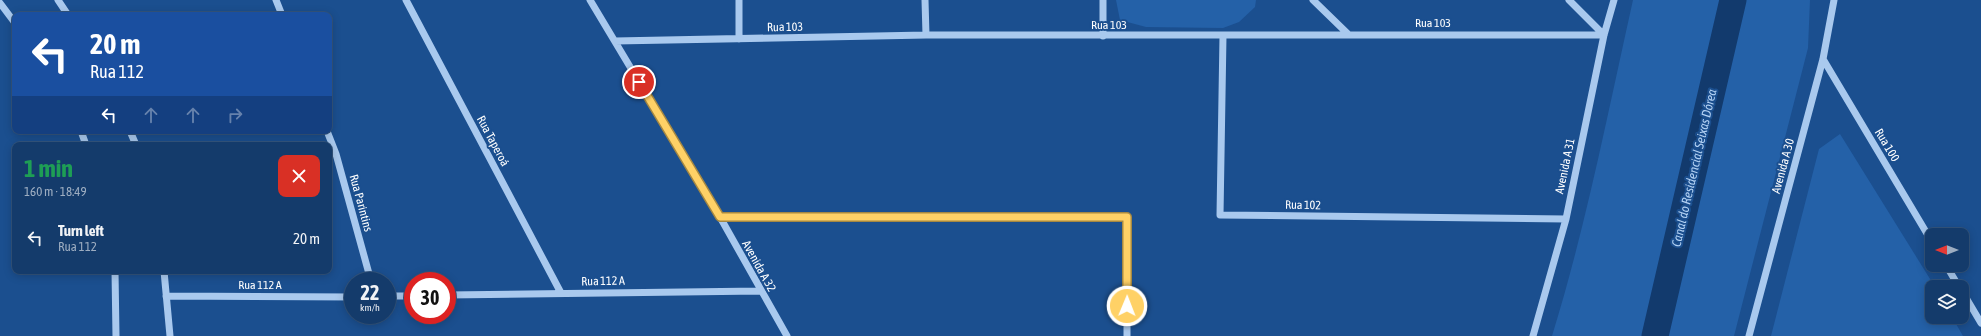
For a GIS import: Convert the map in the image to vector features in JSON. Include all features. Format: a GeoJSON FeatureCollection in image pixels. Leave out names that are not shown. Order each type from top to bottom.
{"type":"FeatureCollection","features":[{"type":"Feature","properties":{"kind":"street"},"geometry":{"type":"LineString","coordinates":[[58,0],[66,12]]}},
{"type":"Feature","properties":{"kind":"street"},"geometry":{"type":"LineString","coordinates":[[276,0],[281,12]]}},
{"type":"Feature","properties":{"kind":"street","name":"Rua Taperoá"},"geometry":{"type":"LineString","coordinates":[[406,0],[561,293]]}},
{"type":"Feature","properties":{"kind":"street","name":"Avenida A 32"},"geometry":{"type":"LineString","coordinates":[[590,0],[720,217],[760,291],[788,336]]}},
{"type":"Feature","properties":{"kind":"street"},"geometry":{"type":"LineString","coordinates":[[739,0],[739,39]]}},
{"type":"Feature","properties":{"kind":"street"},"geometry":{"type":"LineString","coordinates":[[925,0],[926,35]]}},
{"type":"Feature","properties":{"kind":"street"},"geometry":{"type":"LineString","coordinates":[[1103,0],[1103,36]]}},
{"type":"Feature","properties":{"kind":"street"},"geometry":{"type":"LineString","coordinates":[[1313,0],[1348,34]]}},
{"type":"Feature","properties":{"kind":"street"},"geometry":{"type":"LineString","coordinates":[[1568,0],[1604,35]]}},
{"type":"Feature","properties":{"kind":"street","name":"Avenida A 31"},"geometry":{"type":"LineString","coordinates":[[1533,336],[1566,219],[1604,35],[1614,0]]}},
{"type":"Feature","properties":{"kind":"street","name":"Avenida A 30"},"geometry":{"type":"LineString","coordinates":[[1749,336],[1822,60],[1834,0]]}},
{"type":"Feature","properties":{"kind":"street"},"geometry":{"type":"LineString","coordinates":[[0,3],[12,19]]}},
{"type":"Feature","properties":{"kind":"street","name":"Rua 103"},"geometry":{"type":"LineString","coordinates":[[615,41],[926,35],[1604,35]]}},
{"type":"Feature","properties":{"kind":"street","name":"Rua 102"},"geometry":{"type":"LineString","coordinates":[[1223,36],[1220,215],[1566,219]]}},
{"type":"Feature","properties":{"kind":"street","name":"Rua 100"},"geometry":{"type":"LineString","coordinates":[[1822,60],[1925,230]]}},
{"type":"Feature","properties":{"kind":"street","name":"Rua Parintins"},"geometry":{"type":"LineString","coordinates":[[332,144],[369,272]]}},
{"type":"Feature","properties":{"kind":"street"},"geometry":{"type":"LineString","coordinates":[[720,217],[1127,217],[1126,336]]}},
{"type":"Feature","properties":{"kind":"street"},"geometry":{"type":"LineString","coordinates":[[115,274],[116,336]]}},
{"type":"Feature","properties":{"kind":"street"},"geometry":{"type":"LineString","coordinates":[[164,274],[170,336]]}},
{"type":"Feature","properties":{"kind":"street","name":"Rua 112 A"},"geometry":{"type":"LineString","coordinates":[[456,295],[760,291]]}},
{"type":"Feature","properties":{"kind":"street","name":"Rua 112 A"},"geometry":{"type":"LineString","coordinates":[[166,296],[344,297]]}},
{"type":"Feature","properties":{"kind":"street"},"geometry":{"type":"LineString","coordinates":[[1969,303],[1981,323]]}},
{"type":"Feature","properties":{"kind":"shaded area"},"geometry":{"type":"Polygon","coordinates":[[[1116,0],[1256,0],[1255,7],[1239,22],[1223,28],[1146,27],[1120,20],[1116,0]]]}},
{"type":"Feature","properties":{"kind":"shaded area"},"geometry":{"type":"Polygon","coordinates":[[[1633,0],[1810,0],[1808,48],[1734,336],[1552,336],[1586,211],[1633,0]]]}},
{"type":"Feature","properties":{"kind":"shaded area"},"geometry":{"type":"Polygon","coordinates":[[[1840,134],[1931,280],[1925,280],[1925,324],[1956,324],[1963,336],[1771,336],[1819,149],[1840,134]]]}},
{"type":"Feature","properties":{"kind":"waterway","name":"Canal do Residencial Seixas Dórea"},"geometry":{"type":"LineString","coordinates":[[1655,336],[1733,0]]}},
{"type":"Feature","properties":{"kind":"route"},"geometry":{"type":"LineString","coordinates":[[639,82],[720,217],[1127,217],[1127,306]]}}]}
